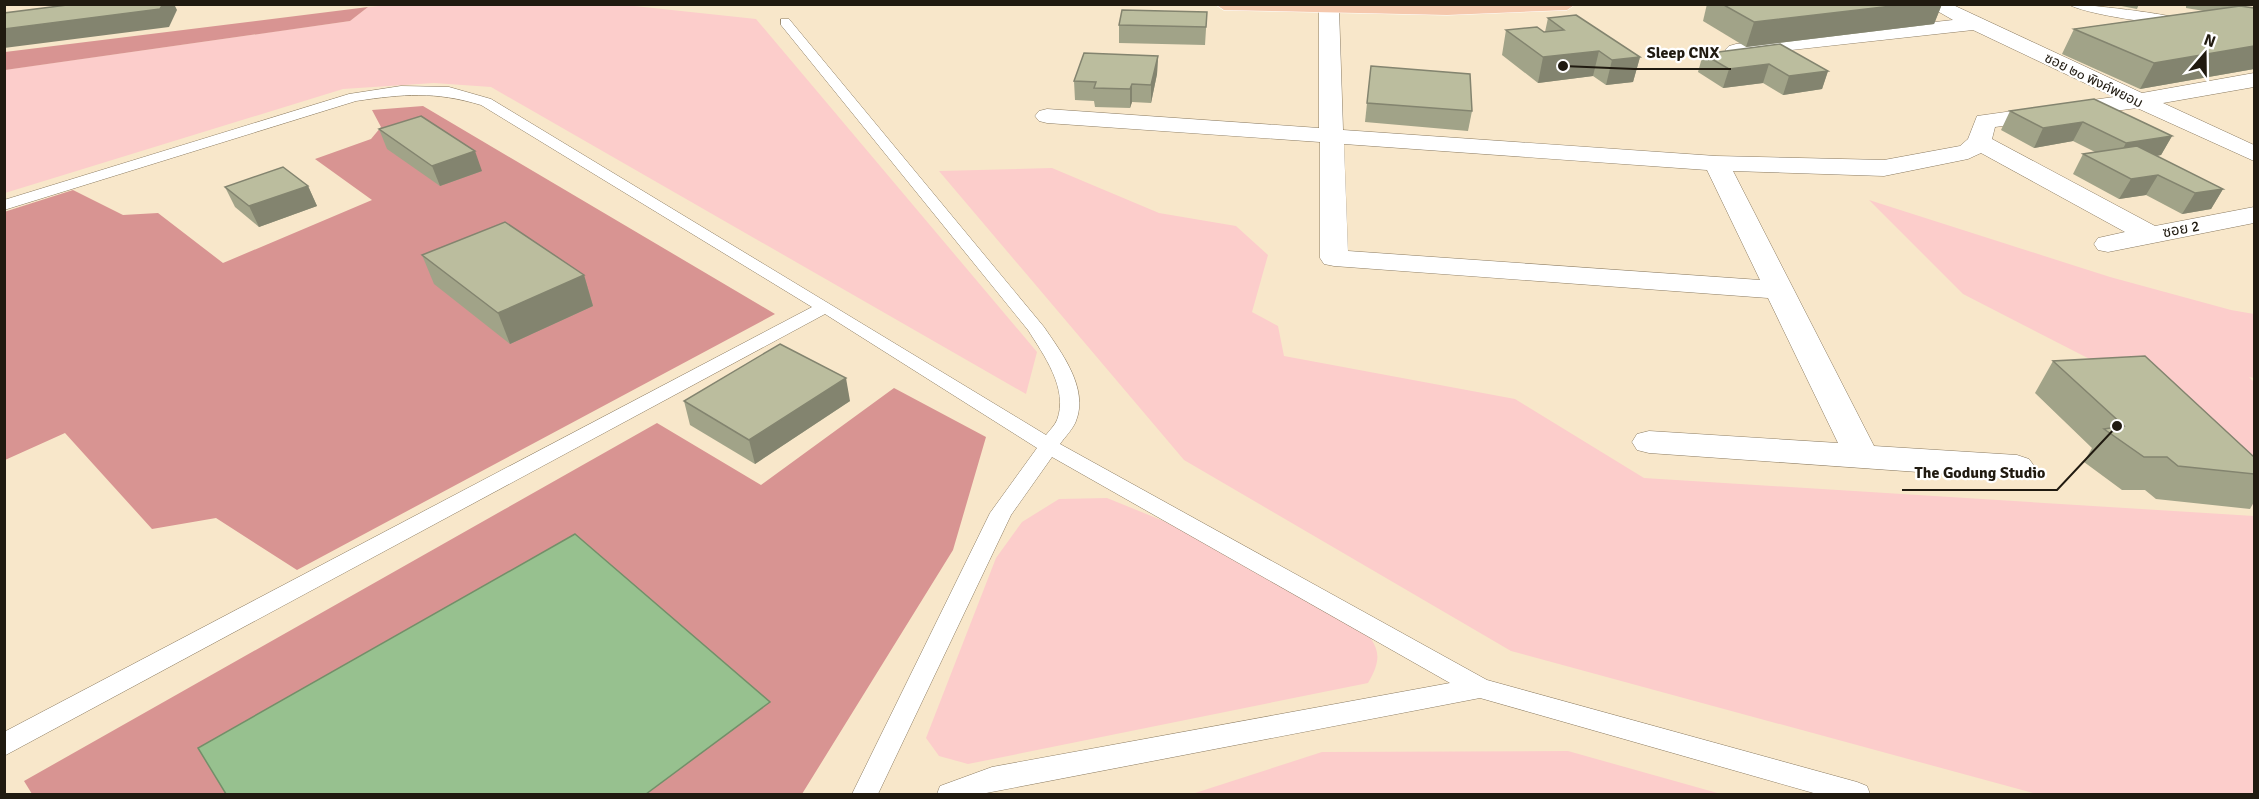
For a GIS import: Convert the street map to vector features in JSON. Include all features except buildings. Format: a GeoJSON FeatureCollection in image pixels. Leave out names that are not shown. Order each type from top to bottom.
{"type":"FeatureCollection","features":[{"type":"Feature","properties":{"kind":"main road"},"geometry":{"type":"LineString","coordinates":[[1224,4],[1329,9],[1447,9],[1568,4]]}},
{"type":"Feature","properties":{"kind":"street","name":"ซอย ๒๐ พิงค์พยอม"},"geometry":{"type":"LineString","coordinates":[[1934,4],[2135,101],[2254,154]]}},
{"type":"Feature","properties":{"kind":"street"},"geometry":{"type":"LineString","coordinates":[[1329,9],[1334,258],[1777,290]]}},
{"type":"Feature","properties":{"kind":"street"},"geometry":{"type":"LineString","coordinates":[[1726,51],[1976,24]]}},
{"type":"Feature","properties":{"kind":"street"},"geometry":{"type":"LineString","coordinates":[[1047,116],[1332,138],[1716,163],[1884,168],[1968,152],[1979,142],[1985,121],[2135,101],[2254,80]]}},
{"type":"Feature","properties":{"kind":"street"},"geometry":{"type":"LineString","coordinates":[[1979,142],[2150,235]]}},
{"type":"Feature","properties":{"kind":"street"},"geometry":{"type":"LineString","coordinates":[[1716,163],[1777,290],[1862,457]]}},
{"type":"Feature","properties":{"kind":"street","name":"ซอย 2"},"geometry":{"type":"LineString","coordinates":[[2108,244],[2254,214]]}},
{"type":"Feature","properties":{"kind":"street"},"geometry":{"type":"LineString","coordinates":[[1649,442],[2017,467]]}},
{"type":"Feature","properties":{"kind":"lane"},"geometry":{"type":"LineString","coordinates":[[2073,4],[2159,20],[2193,21]]}},
{"type":"Feature","properties":{"kind":"lane"},"geometry":{"type":"LineString","coordinates":[[785,22],[1035,327],[1057,361],[1069,391],[1067,420],[1001,513],[865,795]]}},
{"type":"Feature","properties":{"kind":"lane"},"geometry":{"type":"LineString","coordinates":[[4,205],[354,97],[401,90],[449,91],[486,102],[825,307],[1050,447],[1480,688],[1857,795]]}},
{"type":"Feature","properties":{"kind":"lane"},"geometry":{"type":"LineString","coordinates":[[4,746],[825,307]]}},
{"type":"Feature","properties":{"kind":"lane"},"geometry":{"type":"LineString","coordinates":[[951,795],[992,778],[1480,688]]}},
{"type":"Feature","properties":{"kind":"shaded area"},"geometry":{"type":"Polygon","coordinates":[[[390,5],[625,5],[756,19],[1037,352],[1026,394],[491,87],[434,83],[343,89],[5,193],[4,70],[350,21],[368,7],[390,5]]]}},
{"type":"Feature","properties":{"kind":"shaded area"},"geometry":{"type":"Polygon","coordinates":[[[368,7],[350,21],[5,70],[5,52],[368,7]]]}},
{"type":"Feature","properties":{"kind":"shaded area"},"geometry":{"type":"Polygon","coordinates":[[[423,106],[775,314],[297,570],[216,518],[152,529],[65,433],[5,460],[4,212],[73,190],[123,215],[158,213],[223,263],[372,200],[315,159],[371,139],[381,127],[372,110],[423,106]]]}},
{"type":"Feature","properties":{"kind":"shaded area"},"geometry":{"type":"Polygon","coordinates":[[[1052,168],[1159,213],[1236,226],[1268,255],[1252,312],[1278,326],[1284,356],[1515,399],[1644,478],[2254,516],[2254,794],[2037,794],[1511,651],[1184,460],[939,171],[1052,168]]]}},
{"type":"Feature","properties":{"kind":"shaded area"},"geometry":{"type":"Polygon","coordinates":[[[1869,200],[2110,277],[2231,310],[2254,314],[2254,378],[2249,377],[2254,382],[2254,507],[2156,393],[1963,294],[1869,200]]]}},
{"type":"Feature","properties":{"kind":"shaded area"},"geometry":{"type":"Polygon","coordinates":[[[894,388],[986,437],[953,550],[802,794],[646,794],[770,701],[198,748],[226,794],[32,794],[24,781],[657,423],[761,485],[894,388]]]}},
{"type":"Feature","properties":{"kind":"shaded area"},"geometry":{"type":"Polygon","coordinates":[[[1107,498],[1166,522],[1356,620],[1376,649],[1377,664],[1368,683],[968,764],[939,756],[926,738],[996,558],[1022,522],[1059,499],[1107,498]]]}},
{"type":"Feature","properties":{"kind":"shaded area"},"geometry":{"type":"Polygon","coordinates":[[[575,534],[770,702],[646,794],[226,794],[198,748],[575,534]]]}},
{"type":"Feature","properties":{"kind":"shaded area"},"geometry":{"type":"Polygon","coordinates":[[[1568,751],[1721,794],[1192,794],[1322,752],[1568,751]]]}},
{"type":"Feature","properties":{"kind":"place","name":"Sleep CNX"},"geometry":{"type":"Point","coordinates":[1563,66]}},
{"type":"Feature","properties":{"kind":"place","name":"The Godung Studio"},"geometry":{"type":"Point","coordinates":[2117,426]}}]}
